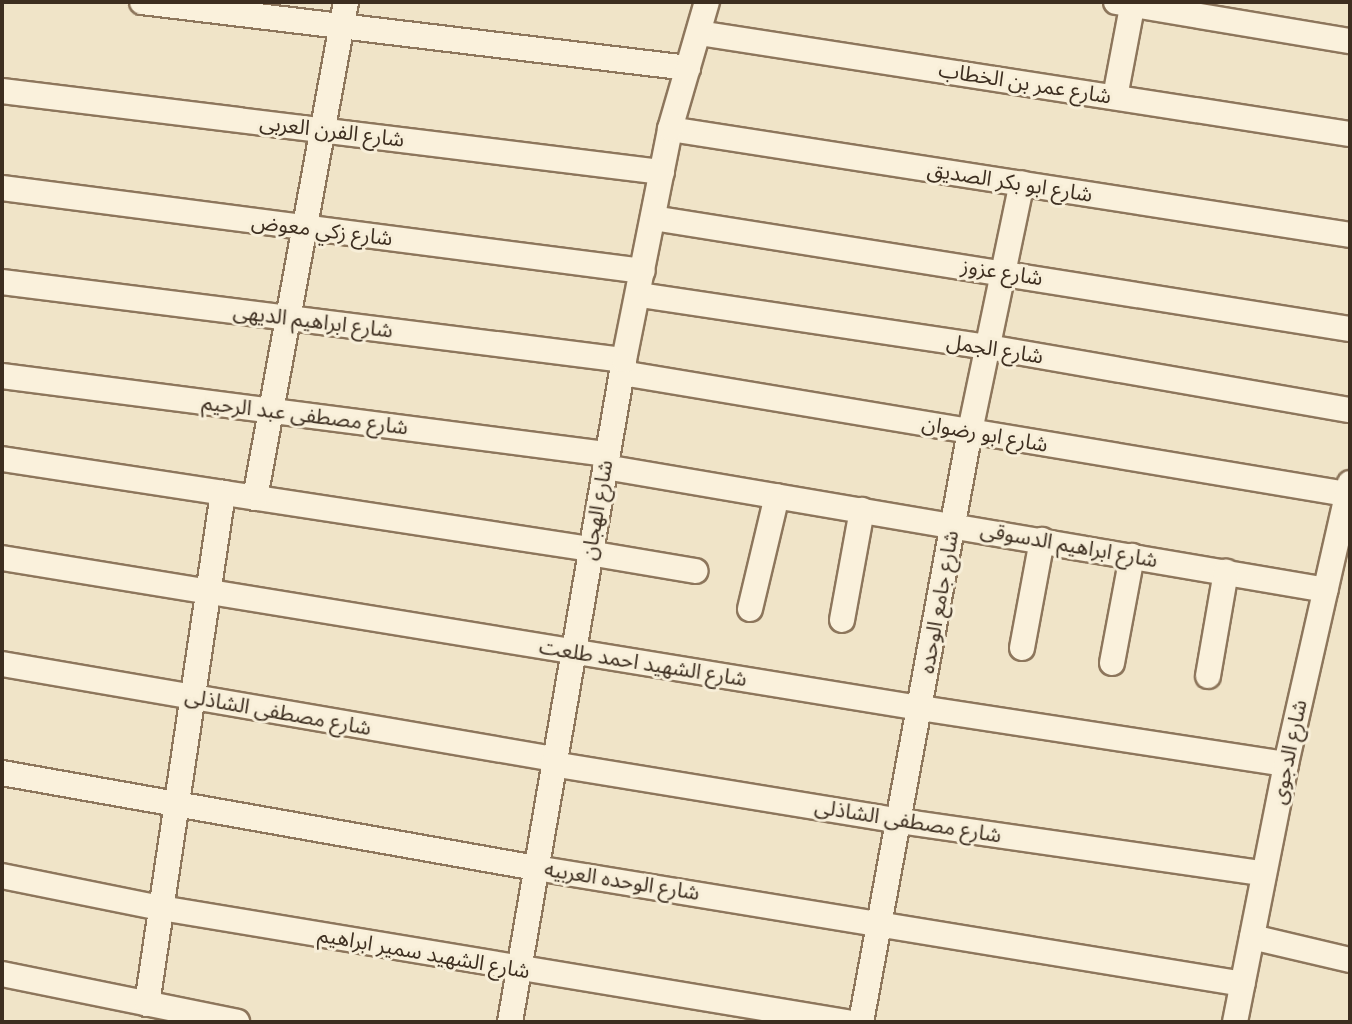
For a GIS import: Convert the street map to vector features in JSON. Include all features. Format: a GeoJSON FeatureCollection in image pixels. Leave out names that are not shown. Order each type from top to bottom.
{"type":"FeatureCollection","features":[{"type":"Feature","properties":{"kind":"street"},"geometry":{"type":"LineString","coordinates":[[142,2],[344,14],[688,68]]}},
{"type":"Feature","properties":{"kind":"street","name":"شارع الهجان"},"geometry":{"type":"LineString","coordinates":[[510,1022],[623,366],[670,129],[707,2]]}},
{"type":"Feature","properties":{"kind":"street"},"geometry":{"type":"LineString","coordinates":[[1115,97],[1127,3],[1350,41]]}},
{"type":"Feature","properties":{"kind":"street"},"geometry":{"type":"LineString","coordinates":[[254,498],[344,14]]}},
{"type":"Feature","properties":{"kind":"street","name":"شارع عمر بن الخطاب"},"geometry":{"type":"LineString","coordinates":[[699,33],[1350,134]]}},
{"type":"Feature","properties":{"kind":"street","name":"شارع الفرن العربى"},"geometry":{"type":"LineString","coordinates":[[2,91],[662,172]]}},
{"type":"Feature","properties":{"kind":"street","name":"شارع ابو بكر الصديق"},"geometry":{"type":"LineString","coordinates":[[670,129],[1350,235]]}},
{"type":"Feature","properties":{"kind":"street","name":"شارع جامع الوحده"},"geometry":{"type":"LineString","coordinates":[[861,1022],[970,431],[1022,183]]}},
{"type":"Feature","properties":{"kind":"street","name":"شارع زكي معوض"},"geometry":{"type":"LineString","coordinates":[[2,188],[304,228],[641,283]]}},
{"type":"Feature","properties":{"kind":"street","name":"شارع عزوز"},"geometry":{"type":"LineString","coordinates":[[653,218],[1350,329]]}},
{"type":"Feature","properties":{"kind":"street","name":"شارع ابراهيم الديهى"},"geometry":{"type":"LineString","coordinates":[[2,282],[288,318],[623,366]]}},
{"type":"Feature","properties":{"kind":"street","name":"شارع الجمل"},"geometry":{"type":"LineString","coordinates":[[641,283],[1350,410]]}},
{"type":"Feature","properties":{"kind":"street","name":"شارع ابو رضوان"},"geometry":{"type":"LineString","coordinates":[[623,366],[970,431],[1349,489]]}},
{"type":"Feature","properties":{"kind":"street","name":"شارع مصطفى عبد الرحيم"},"geometry":{"type":"LineString","coordinates":[[2,376],[271,411],[606,461]]}},
{"type":"Feature","properties":{"kind":"street"},"geometry":{"type":"LineString","coordinates":[[2,459],[590,551],[695,572]]}},
{"type":"Feature","properties":{"kind":"street","name":"شارع ابراهيم الدسوقى"},"geometry":{"type":"LineString","coordinates":[[606,461],[777,496],[1326,590]]}},
{"type":"Feature","properties":{"kind":"street","name":"شارع الدجوى"},"geometry":{"type":"LineString","coordinates":[[1235,1022],[1286,764],[1349,489]]}},
{"type":"Feature","properties":{"kind":"street"},"geometry":{"type":"LineString","coordinates":[[147,1004],[223,493]]}},
{"type":"Feature","properties":{"kind":"street"},"geometry":{"type":"LineString","coordinates":[[750,609],[777,496]]}},
{"type":"Feature","properties":{"kind":"street"},"geometry":{"type":"LineString","coordinates":[[842,620],[862,510]]}},
{"type":"Feature","properties":{"kind":"street"},"geometry":{"type":"LineString","coordinates":[[1022,648],[1042,540]]}},
{"type":"Feature","properties":{"kind":"street"},"geometry":{"type":"LineString","coordinates":[[1112,663],[1132,556]]}},
{"type":"Feature","properties":{"kind":"street","name":"شارع الشهيد احمد طلعت"},"geometry":{"type":"LineString","coordinates":[[2,558],[920,708],[1286,764]]}},
{"type":"Feature","properties":{"kind":"street"},"geometry":{"type":"LineString","coordinates":[[1208,676],[1226,572]]}},
{"type":"Feature","properties":{"kind":"street","name":"شارع مصطفى الشاذلى"},"geometry":{"type":"LineString","coordinates":[[2,664],[900,821],[1263,873]]}},
{"type":"Feature","properties":{"kind":"street","name":"شارع الوحده العربيه"},"geometry":{"type":"LineString","coordinates":[[2,773],[536,868],[1243,984]]}},
{"type":"Feature","properties":{"kind":"street","name":"شارع الشهيد سمير ابراهيم"},"geometry":{"type":"LineString","coordinates":[[2,876],[161,908],[848,1022]]}},
{"type":"Feature","properties":{"kind":"street"},"geometry":{"type":"LineString","coordinates":[[1252,937],[1350,960]]}},
{"type":"Feature","properties":{"kind":"street"},"geometry":{"type":"LineString","coordinates":[[2,974],[233,1022]]}}]}
